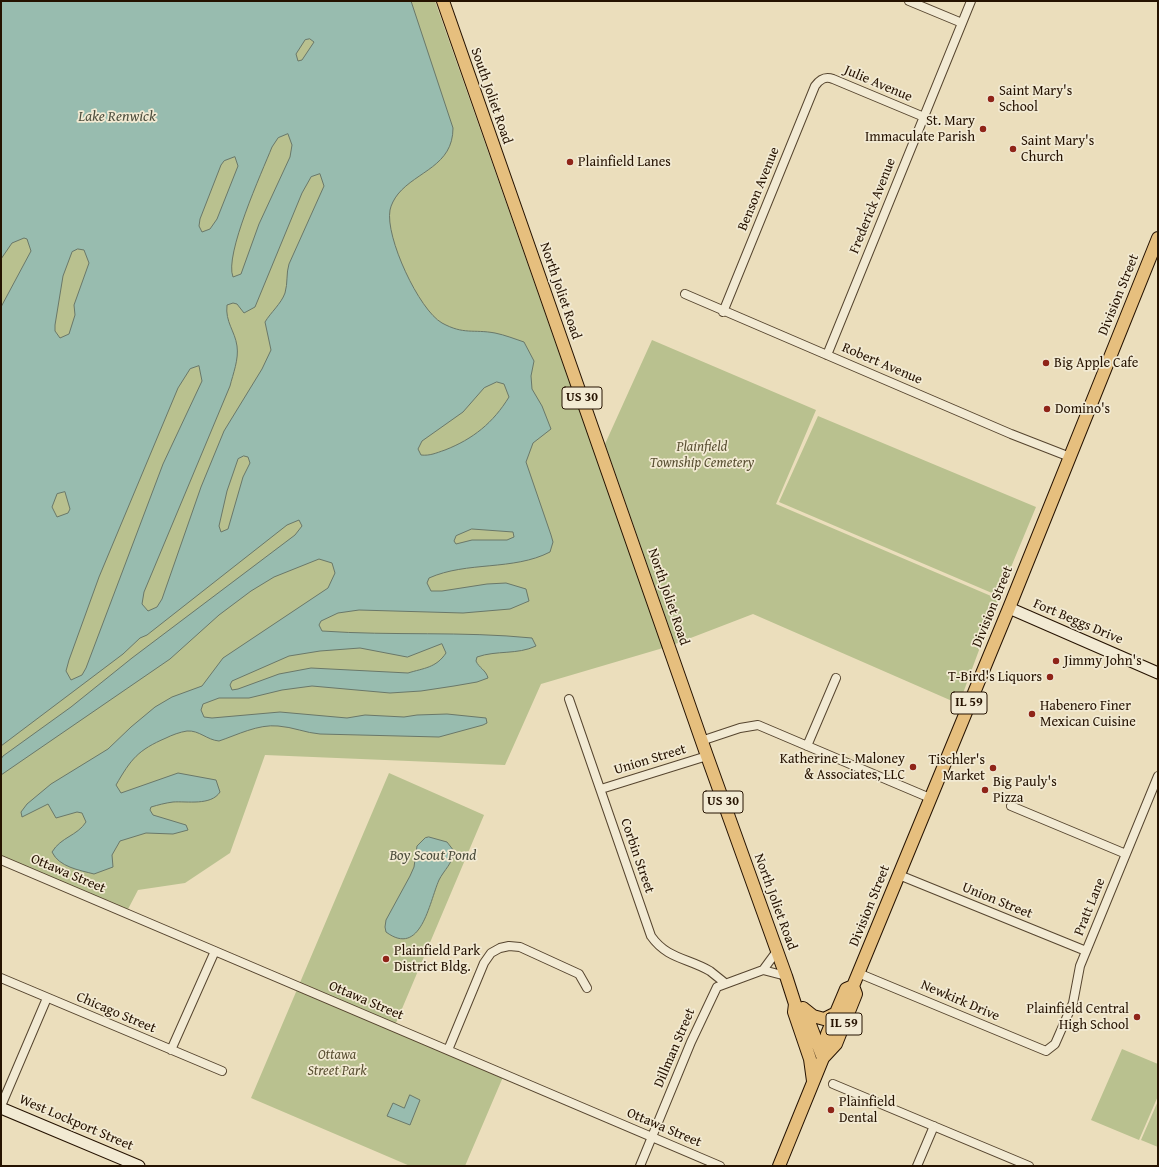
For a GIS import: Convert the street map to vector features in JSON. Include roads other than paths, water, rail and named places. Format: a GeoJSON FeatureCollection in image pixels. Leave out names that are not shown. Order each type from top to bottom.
{"type":"FeatureCollection","features":[{"type":"Feature","properties":{"kind":"main road","name":"South Joliet Road"},"geometry":{"type":"LineString","coordinates":[[443,1],[512,200]]}},
{"type":"Feature","properties":{"kind":"main road","name":"North Joliet Road"},"geometry":{"type":"LineString","coordinates":[[512,200],[707,756],[786,976],[823,1058]]}},
{"type":"Feature","properties":{"kind":"main road","name":"Division Street"},"geometry":{"type":"LineString","coordinates":[[823,1058],[827,1034],[846,990],[853,986],[1070,457],[1158,238]]}},
{"type":"Feature","properties":{"kind":"main road","name":"Division Street"},"geometry":{"type":"LineString","coordinates":[[823,1058],[836,1044],[856,994],[853,986]]}},
{"type":"Feature","properties":{"kind":"main road","name":"North Joliet Road"},"geometry":{"type":"LineString","coordinates":[[800,1006],[794,1012],[810,1059],[813,1081]]}},
{"type":"Feature","properties":{"kind":"main road"},"geometry":{"type":"LineString","coordinates":[[800,1006],[813,1016],[824,1019],[836,1014]]}},
{"type":"Feature","properties":{"kind":"main road"},"geometry":{"type":"LineString","coordinates":[[778,1166],[823,1058]]}},
{"type":"Feature","properties":{"kind":"street"},"geometry":{"type":"LineString","coordinates":[[909,1],[962,23]]}},
{"type":"Feature","properties":{"kind":"street","name":"Frederick Avenue"},"geometry":{"type":"LineString","coordinates":[[828,355],[971,1]]}},
{"type":"Feature","properties":{"kind":"street","name":"Julie Avenue"},"geometry":{"type":"LineString","coordinates":[[823,78],[827,77],[833,79],[924,117]]}},
{"type":"Feature","properties":{"kind":"street","name":"Benson Avenue"},"geometry":{"type":"LineString","coordinates":[[723,312],[815,86],[823,78]]}},
{"type":"Feature","properties":{"kind":"street","name":"Robert Avenue"},"geometry":{"type":"LineString","coordinates":[[685,294],[723,312],[828,355],[1011,434],[1070,457]]}},
{"type":"Feature","properties":{"kind":"street","name":"Fort Beggs Drive"},"geometry":{"type":"LineString","coordinates":[[1008,608],[1158,673]]}},
{"type":"Feature","properties":{"kind":"street"},"geometry":{"type":"LineString","coordinates":[[807,746],[836,678]]}},
{"type":"Feature","properties":{"kind":"street","name":"Corbin Street"},"geometry":{"type":"LineString","coordinates":[[569,699],[651,936],[657,945],[668,953],[709,971],[725,983]]}},
{"type":"Feature","properties":{"kind":"street","name":"Union Street"},"geometry":{"type":"LineString","coordinates":[[702,741],[740,728],[758,725],[930,798]]}},
{"type":"Feature","properties":{"kind":"street","name":"Union Street"},"geometry":{"type":"LineString","coordinates":[[601,789],[707,756]]}},
{"type":"Feature","properties":{"kind":"street","name":"Pratt Lane"},"geometry":{"type":"LineString","coordinates":[[1052,1049],[1073,1003],[1080,966],[1158,776]]}},
{"type":"Feature","properties":{"kind":"street"},"geometry":{"type":"LineString","coordinates":[[1011,806],[1126,854]]}},
{"type":"Feature","properties":{"kind":"street","name":"Ottawa Street"},"geometry":{"type":"LineString","coordinates":[[1,860],[720,1166]]}},
{"type":"Feature","properties":{"kind":"street","name":"Union Street"},"geometry":{"type":"LineString","coordinates":[[899,875],[1086,952]]}},
{"type":"Feature","properties":{"kind":"street"},"geometry":{"type":"LineString","coordinates":[[448,1050],[484,963],[491,953],[500,948],[509,946],[520,947],[579,974],[587,988]]}},
{"type":"Feature","properties":{"kind":"street"},"geometry":{"type":"LineString","coordinates":[[171,1050],[215,951]]}},
{"type":"Feature","properties":{"kind":"street"},"geometry":{"type":"LineString","coordinates":[[777,951],[763,970],[786,976]]}},
{"type":"Feature","properties":{"kind":"street","name":"Dillman Street"},"geometry":{"type":"LineString","coordinates":[[640,1166],[691,1042],[714,991],[717,987],[725,983],[763,970]]}},
{"type":"Feature","properties":{"kind":"street","name":"Newkirk Drive"},"geometry":{"type":"LineString","coordinates":[[858,973],[1046,1051],[1052,1049]]}},
{"type":"Feature","properties":{"kind":"street","name":"Chicago Street"},"geometry":{"type":"LineString","coordinates":[[1,978],[222,1071]]}},
{"type":"Feature","properties":{"kind":"street"},"geometry":{"type":"LineString","coordinates":[[1,1107],[47,998]]}},
{"type":"Feature","properties":{"kind":"street"},"geometry":{"type":"LineString","coordinates":[[833,1084],[1029,1166]]}},
{"type":"Feature","properties":{"kind":"street","name":"West Lockport Street"},"geometry":{"type":"LineString","coordinates":[[1,1107],[139,1166]]}},
{"type":"Feature","properties":{"kind":"street"},"geometry":{"type":"LineString","coordinates":[[917,1166],[934,1126]]}},
{"type":"Feature","properties":{"kind":"water","name":"Lake Renwick"},"geometry":{"type":"Polygon","coordinates":[[[1,1],[411,1],[453,128],[451,141],[441,160],[406,186],[394,200],[390,210],[390,222],[393,237],[398,254],[414,289],[423,304],[433,316],[442,323],[456,329],[495,333],[524,342],[534,361],[531,376],[532,389],[542,406],[551,429],[533,443],[526,462],[553,542],[550,552],[536,558],[521,562],[459,569],[429,578],[427,583],[431,591],[506,583],[526,589],[529,601],[510,609],[463,613],[359,610],[338,613],[321,621],[319,625],[322,631],[480,635],[532,638],[536,646],[522,651],[477,657],[476,661],[486,673],[488,678],[477,682],[421,691],[390,693],[312,686],[282,690],[249,698],[219,698],[203,704],[201,710],[204,717],[212,718],[280,712],[347,718],[365,715],[404,717],[447,714],[486,718],[487,723],[439,737],[320,734],[284,727],[270,726],[248,730],[219,741],[191,731],[179,733],[156,742],[142,751],[126,768],[116,785],[121,793],[178,773],[216,780],[220,792],[211,799],[198,802],[164,803],[151,807],[150,810],[153,815],[186,825],[188,830],[173,834],[146,833],[120,841],[112,855],[113,867],[94,874],[70,867],[59,861],[52,852],[60,843],[82,827],[86,822],[82,813],[77,812],[56,818],[48,804],[22,817],[21,812],[27,804],[51,784],[108,749],[155,707],[172,697],[202,686],[223,658],[328,588],[335,573],[332,563],[319,559],[274,577],[251,591],[219,615],[170,659],[1,775],[1,759],[3,756],[71,707],[132,658],[295,535],[302,526],[299,520],[287,525],[147,635],[140,638],[123,654],[1,746],[1,307],[31,251],[27,239],[24,238],[12,243],[1,259],[1,1]],[[310,39],[305,40],[296,54],[298,61],[302,60],[314,42],[310,39]],[[288,134],[278,138],[272,147],[245,213],[234,251],[232,266],[233,277],[241,274],[259,224],[290,157],[292,145],[288,134]],[[235,157],[224,161],[221,165],[200,219],[199,226],[202,232],[210,229],[217,219],[238,166],[235,157]],[[320,174],[311,177],[302,193],[255,307],[244,313],[237,304],[233,303],[227,305],[227,316],[237,346],[234,371],[230,386],[144,592],[142,604],[148,611],[157,607],[162,599],[201,487],[224,431],[262,369],[271,350],[265,322],[281,301],[285,293],[289,264],[324,186],[320,174]],[[78,249],[72,252],[63,276],[55,325],[55,331],[60,338],[69,334],[75,315],[74,305],[89,263],[84,250],[78,249]],[[199,366],[190,369],[178,388],[99,577],[66,671],[71,680],[82,675],[86,668],[163,464],[202,381],[199,366]],[[497,382],[484,388],[463,412],[422,441],[418,449],[421,455],[430,455],[455,446],[482,429],[496,415],[509,397],[504,384],[497,382]],[[244,456],[238,459],[227,491],[219,526],[221,532],[228,529],[243,477],[250,463],[248,457],[244,456]],[[65,492],[57,494],[52,507],[57,517],[68,513],[70,509],[65,492]],[[472,529],[456,536],[454,541],[456,544],[472,540],[507,540],[514,537],[513,532],[472,529]],[[442,644],[407,657],[360,648],[320,651],[289,656],[232,681],[230,685],[232,690],[279,674],[311,668],[408,673],[434,665],[446,653],[442,644]]]}},
{"type":"Feature","properties":{"kind":"water","name":"Boy Scout Pond"},"geometry":{"type":"Polygon","coordinates":[[[429,837],[447,842],[454,851],[453,855],[450,863],[439,880],[422,924],[416,933],[408,938],[398,938],[386,932],[386,920],[414,867],[417,846],[425,838],[429,837]]]}},
{"type":"Feature","properties":{"kind":"water"},"geometry":{"type":"Polygon","coordinates":[[[410,1095],[420,1100],[410,1125],[387,1116],[393,1103],[404,1108],[410,1095]]]}},
{"type":"Feature","properties":{"kind":"place","name":"Saint Mary's School"},"geometry":{"type":"Point","coordinates":[991,99]}},
{"type":"Feature","properties":{"kind":"place","name":"St. Mary Immaculate Parish"},"geometry":{"type":"Point","coordinates":[983,129]}},
{"type":"Feature","properties":{"kind":"place","name":"Saint Mary's Church"},"geometry":{"type":"Point","coordinates":[1013,149]}},
{"type":"Feature","properties":{"kind":"place","name":"Plainfield Lanes"},"geometry":{"type":"Point","coordinates":[570,162]}},
{"type":"Feature","properties":{"kind":"place","name":"Big Apple Cafe"},"geometry":{"type":"Point","coordinates":[1046,363]}},
{"type":"Feature","properties":{"kind":"place","name":"Domino's"},"geometry":{"type":"Point","coordinates":[1047,409]}},
{"type":"Feature","properties":{"kind":"place","name":"Jimmy John's"},"geometry":{"type":"Point","coordinates":[1056,661]}},
{"type":"Feature","properties":{"kind":"place","name":"T-Bird's Liquors"},"geometry":{"type":"Point","coordinates":[1050,677]}},
{"type":"Feature","properties":{"kind":"place","name":"Habenero Finer Mexican Cuisine"},"geometry":{"type":"Point","coordinates":[1032,714]}},
{"type":"Feature","properties":{"kind":"place","name":"Katherine L. Maloney & Associates, LLC"},"geometry":{"type":"Point","coordinates":[913,767]}},
{"type":"Feature","properties":{"kind":"place","name":"Tischler's Market"},"geometry":{"type":"Point","coordinates":[993,768]}},
{"type":"Feature","properties":{"kind":"place","name":"Big Pauly's Pizza"},"geometry":{"type":"Point","coordinates":[985,790]}},
{"type":"Feature","properties":{"kind":"place","name":"Plainfield Park District Bldg."},"geometry":{"type":"Point","coordinates":[386,959]}},
{"type":"Feature","properties":{"kind":"place","name":"Plainfield Central High School"},"geometry":{"type":"Point","coordinates":[1137,1017]}},
{"type":"Feature","properties":{"kind":"place","name":"Plainfield Dental"},"geometry":{"type":"Point","coordinates":[831,1110]}},
{"type":"Feature","properties":{"kind":"park label","name":"Plainfield Township Cemetery"},"geometry":{"type":"Point","coordinates":[702,456]}},
{"type":"Feature","properties":{"kind":"park label","name":"Ottawa Street Park"},"geometry":{"type":"Point","coordinates":[337,1064]}}]}
